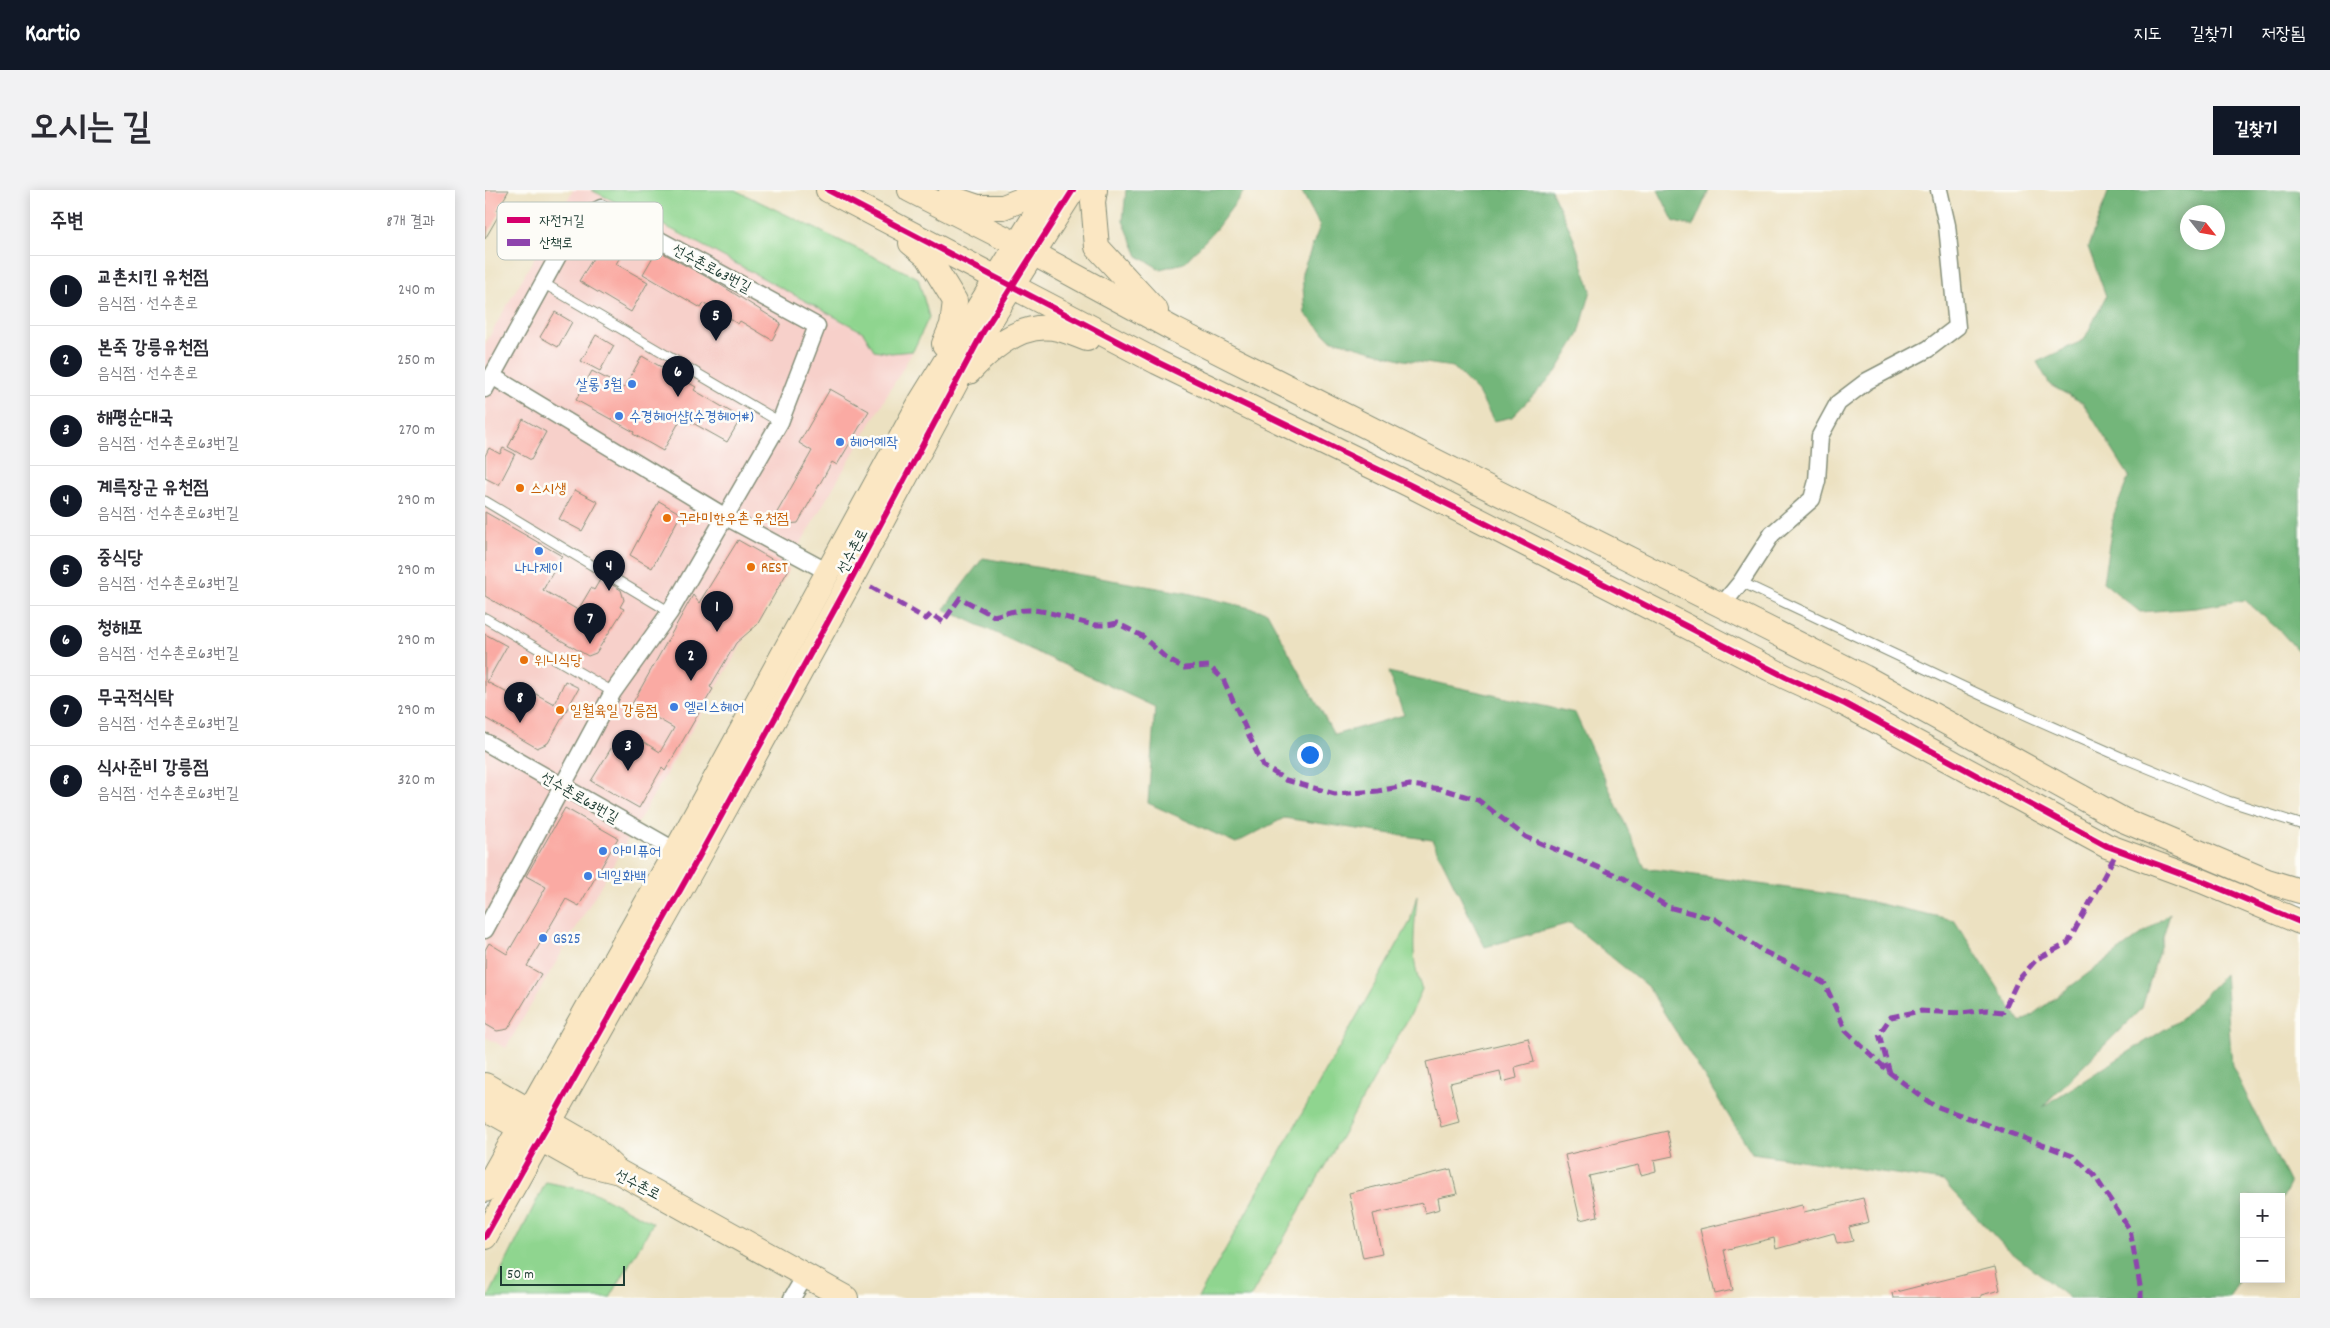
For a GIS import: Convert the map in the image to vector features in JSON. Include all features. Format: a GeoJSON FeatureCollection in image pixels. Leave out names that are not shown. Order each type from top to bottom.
{"type":"FeatureCollection","features":[{"type":"Feature","properties":{"kind":"street"},"geometry":{"type":"LineString","coordinates":[[828,190],[1157,362],[1409,485],[1786,677],[1845,704],[2107,846],[2202,881],[2300,922]]}},
{"type":"Feature","properties":{"kind":"street"},"geometry":{"type":"LineString","coordinates":[[910,190],[1175,330],[1864,677],[2123,820],[2267,881],[2300,891]]}},
{"type":"Feature","properties":{"kind":"street"},"geometry":{"type":"LineString","coordinates":[[926,190],[978,207],[1003,207],[1036,194],[1039,190]]}},
{"type":"Feature","properties":{"kind":"street"},"geometry":{"type":"LineString","coordinates":[[1024,249],[1051,190]]}},
{"type":"Feature","properties":{"kind":"street"},"geometry":{"type":"LineString","coordinates":[[1024,249],[1073,190]]}},
{"type":"Feature","properties":{"kind":"street"},"geometry":{"type":"LineString","coordinates":[[1095,190],[1094,228],[1097,248],[1129,284],[1175,330]]}},
{"type":"Feature","properties":{"kind":"street"},"geometry":{"type":"LineString","coordinates":[[1722,605],[1741,582],[1772,534],[1812,499],[1817,482],[1820,436],[1838,403],[1867,381],[1928,349],[1957,327],[1947,226],[1939,190]]}},
{"type":"Feature","properties":{"kind":"street"},"geometry":{"type":"LineString","coordinates":[[869,212],[928,256],[955,301],[952,325],[921,401]]}},
{"type":"Feature","properties":{"kind":"street","name":"선수촌로63번길"},"geometry":{"type":"LineString","coordinates":[[663,242],[817,326],[780,422],[724,516]]}},
{"type":"Feature","properties":{"kind":"street","name":"선수촌로"},"geometry":{"type":"LineString","coordinates":[[535,1125],[676,851],[921,401],[1004,283],[1024,249]]}},
{"type":"Feature","properties":{"kind":"street","name":"선수촌로63번길"},"geometry":{"type":"LineString","coordinates":[[556,260],[489,383],[724,516],[828,572]]}},
{"type":"Feature","properties":{"kind":"street","name":"선수촌로"},"geometry":{"type":"LineString","coordinates":[[535,1125],[696,862],[983,332],[1004,283]]}},
{"type":"Feature","properties":{"kind":"street"},"geometry":{"type":"LineString","coordinates":[[951,392],[980,360],[1005,340],[1022,331],[1053,327],[1157,362]]}},
{"type":"Feature","properties":{"kind":"street"},"geometry":{"type":"LineString","coordinates":[[485,930],[613,692],[670,612],[724,516]]}},
{"type":"Feature","properties":{"kind":"street","name":"선수촌로63번길"},"geometry":{"type":"LineString","coordinates":[[485,742],[562,788],[676,851]]}},
{"type":"Feature","properties":{"kind":"street"},"geometry":{"type":"LineString","coordinates":[[676,851],[696,862]]}},
{"type":"Feature","properties":{"kind":"street"},"geometry":{"type":"LineString","coordinates":[[485,1085],[535,1125]]}},
{"type":"Feature","properties":{"kind":"street"},"geometry":{"type":"LineString","coordinates":[[485,1108],[535,1125]]}},
{"type":"Feature","properties":{"kind":"street"},"geometry":{"type":"LineString","coordinates":[[485,1190],[535,1125]]}},
{"type":"Feature","properties":{"kind":"street"},"geometry":{"type":"LineString","coordinates":[[485,1237],[535,1125]]}},
{"type":"Feature","properties":{"kind":"street","name":"선수촌로"},"geometry":{"type":"LineString","coordinates":[[535,1125],[591,1146],[619,1172],[846,1298]]}},
{"type":"Feature","properties":{"kind":"street"},"geometry":{"type":"LineString","coordinates":[[793,1298],[805,1276]]}},
{"type":"Feature","properties":{"kind":"lane"},"geometry":{"type":"LineString","coordinates":[[543,283],[780,422]]}},
{"type":"Feature","properties":{"kind":"lane"},"geometry":{"type":"LineString","coordinates":[[485,501],[670,612]]}},
{"type":"Feature","properties":{"kind":"lane"},"geometry":{"type":"LineString","coordinates":[[1741,582],[1985,697],[2121,757],[2228,801],[2300,824]]}},
{"type":"Feature","properties":{"kind":"lane"},"geometry":{"type":"LineString","coordinates":[[485,618],[613,692]]}},
{"type":"Feature","properties":{"kind":"shaded area"},"geometry":{"type":"Polygon","coordinates":[[[573,190],[590,190],[614,202],[566,202],[573,190]]]}},
{"type":"Feature","properties":{"kind":"shaded area"},"geometry":{"type":"Polygon","coordinates":[[[663,226],[913,351],[506,1048],[485,1037],[485,344],[533,260],[663,260],[663,226]]]}},
{"type":"Feature","properties":{"kind":"green space"},"geometry":{"type":"Polygon","coordinates":[[[591,190],[735,190],[918,278],[929,317],[913,351],[891,353],[874,350],[863,332],[663,225],[663,202],[616,202],[591,190]]]}},
{"type":"Feature","properties":{"kind":"green space"},"geometry":{"type":"Polygon","coordinates":[[[1126,190],[1245,190],[1216,229],[1184,263],[1160,269],[1138,256],[1123,221],[1126,190]]]}},
{"type":"Feature","properties":{"kind":"green space"},"geometry":{"type":"Polygon","coordinates":[[[1301,190],[1551,190],[1572,234],[1591,290],[1579,334],[1556,372],[1512,417],[1494,421],[1478,392],[1453,367],[1404,360],[1330,339],[1305,314],[1302,273],[1320,226],[1301,190]]]}},
{"type":"Feature","properties":{"kind":"green space"},"geometry":{"type":"Polygon","coordinates":[[[1658,190],[1709,190],[1693,226],[1674,222],[1658,190]]]}},
{"type":"Feature","properties":{"kind":"green space"},"geometry":{"type":"Polygon","coordinates":[[[2109,190],[2300,190],[2300,653],[2281,632],[2245,600],[2195,608],[2140,612],[2103,582],[2114,514],[2129,476],[2083,403],[2050,385],[2037,362],[2084,340],[2106,296],[2088,247],[2109,190]]]}},
{"type":"Feature","properties":{"kind":"green space"},"geometry":{"type":"Polygon","coordinates":[[[983,558],[1187,593],[1267,612],[1334,735],[1404,715],[1388,672],[1575,713],[1645,868],[1844,896],[1954,920],[2021,1023],[2170,913],[2142,1008],[2042,1107],[2181,1019],[2225,974],[2232,1066],[2290,1184],[2285,1193],[2240,1193],[2240,1278],[2229,1298],[2069,1298],[2006,1248],[1943,1181],[1752,1153],[1648,987],[1570,923],[1485,947],[1432,840],[1284,818],[1236,843],[1148,803],[1155,707],[944,609],[983,558]]]}},
{"type":"Feature","properties":{"kind":"green space"},"geometry":{"type":"Polygon","coordinates":[[[1417,895],[1414,955],[1415,966],[1422,989],[1413,1010],[1250,1298],[1198,1298],[1410,922],[1417,895]]]}},
{"type":"Feature","properties":{"kind":"green space"},"geometry":{"type":"Polygon","coordinates":[[[546,1182],[593,1192],[653,1223],[610,1298],[488,1298],[546,1182]]]}},
{"type":"Feature","properties":{"kind":"building"},"geometry":{"type":"Polygon","coordinates":[[[485,190],[509,190],[502,202],[497,202],[497,218],[485,239],[485,190]]]}},
{"type":"Feature","properties":{"kind":"building"},"geometry":{"type":"Polygon","coordinates":[[[663,253],[716,282],[781,323],[772,340],[740,321],[738,324],[704,303],[701,308],[643,274],[651,260],[663,260],[663,253]]]}},
{"type":"Feature","properties":{"kind":"building"},"geometry":{"type":"Polygon","coordinates":[[[592,260],[618,260],[616,264],[648,282],[631,312],[579,281],[592,260]]]}},
{"type":"Feature","properties":{"kind":"building"},"geometry":{"type":"Polygon","coordinates":[[[555,312],[572,322],[558,347],[540,337],[555,312]]]}},
{"type":"Feature","properties":{"kind":"building"},"geometry":{"type":"Polygon","coordinates":[[[596,335],[614,346],[600,371],[581,361],[596,335]]]}},
{"type":"Feature","properties":{"kind":"building"},"geometry":{"type":"Polygon","coordinates":[[[642,356],[696,387],[694,390],[741,418],[727,442],[682,417],[663,451],[633,434],[634,432],[576,400],[592,371],[624,388],[642,356]]]}},
{"type":"Feature","properties":{"kind":"building"},"geometry":{"type":"Polygon","coordinates":[[[830,389],[869,411],[837,465],[832,462],[798,523],[788,524],[775,516],[812,451],[799,443],[830,389]]]}},
{"type":"Feature","properties":{"kind":"building"},"geometry":{"type":"Polygon","coordinates":[[[523,419],[546,432],[531,460],[508,447],[523,419]]]}},
{"type":"Feature","properties":{"kind":"building"},"geometry":{"type":"Polygon","coordinates":[[[489,448],[500,454],[503,448],[515,454],[499,485],[485,478],[485,456],[489,448]]]}},
{"type":"Feature","properties":{"kind":"building"},"geometry":{"type":"Polygon","coordinates":[[[575,490],[598,502],[582,531],[559,519],[575,490]]]}},
{"type":"Feature","properties":{"kind":"building"},"geometry":{"type":"Polygon","coordinates":[[[659,501],[681,514],[652,568],[630,555],[659,501]]]}},
{"type":"Feature","properties":{"kind":"building"},"geometry":{"type":"Polygon","coordinates":[[[485,512],[562,556],[543,590],[578,610],[591,588],[594,590],[601,578],[621,590],[624,600],[620,607],[624,609],[596,653],[588,656],[485,596],[485,512]]]}},
{"type":"Feature","properties":{"kind":"building"},"geometry":{"type":"Polygon","coordinates":[[[738,540],[789,569],[757,625],[736,643],[710,687],[713,689],[665,771],[662,768],[639,808],[591,781],[615,742],[626,749],[634,736],[660,752],[674,728],[632,704],[693,595],[699,603],[738,540]]]}},
{"type":"Feature","properties":{"kind":"building"},"geometry":{"type":"Polygon","coordinates":[[[485,634],[507,646],[487,682],[528,704],[534,693],[554,704],[565,681],[579,688],[548,743],[537,748],[485,718],[485,634]]]}},
{"type":"Feature","properties":{"kind":"building"},"geometry":{"type":"Polygon","coordinates":[[[565,808],[618,838],[579,906],[566,899],[527,966],[541,974],[508,1029],[497,1031],[485,1024],[485,950],[489,943],[507,954],[546,887],[526,876],[565,808]]]}},
{"type":"Feature","properties":{"kind":"building"},"geometry":{"type":"Polygon","coordinates":[[[1528,1038],[1534,1062],[1515,1067],[1517,1078],[1502,1082],[1500,1071],[1450,1083],[1459,1122],[1441,1127],[1426,1062],[1528,1038]]]}},
{"type":"Feature","properties":{"kind":"building"},"geometry":{"type":"Polygon","coordinates":[[[1667,1131],[1673,1156],[1654,1160],[1656,1171],[1641,1175],[1638,1165],[1589,1176],[1598,1216],[1580,1220],[1565,1155],[1667,1131]]]}},
{"type":"Feature","properties":{"kind":"building"},"geometry":{"type":"Polygon","coordinates":[[[1451,1169],[1457,1194],[1438,1198],[1440,1209],[1425,1213],[1422,1203],[1373,1214],[1382,1254],[1363,1258],[1349,1193],[1451,1169]]]}},
{"type":"Feature","properties":{"kind":"building"},"geometry":{"type":"Polygon","coordinates":[[[1863,1198],[1869,1222],[1849,1227],[1853,1241],[1837,1244],[1834,1233],[1776,1249],[1774,1238],[1724,1250],[1733,1290],[1715,1294],[1700,1229],[1802,1205],[1804,1212],[1863,1198]]]}},
{"type":"Feature","properties":{"kind":"building"},"geometry":{"type":"Polygon","coordinates":[[[1995,1267],[2000,1290],[1981,1295],[1981,1298],[1893,1298],[1892,1293],[1995,1267]]]}},
{"type":"Feature","properties":{"kind":"marked path"},"geometry":{"type":"LineString","coordinates":[[871,587],[926,619],[931,614],[943,622],[960,598],[994,616],[1017,611],[1034,610],[1088,624],[1107,625],[1117,623],[1142,636],[1167,659],[1184,668],[1209,666],[1223,679],[1263,766],[1286,780],[1335,794],[1378,791],[1410,785],[1442,789],[1478,800],[1526,837],[1623,878],[1668,907],[1715,919],[1763,951],[1825,984],[1846,1031],[1890,1073],[1933,1105],[2073,1156],[2094,1175],[2130,1230],[2141,1298]]}},
{"type":"Feature","properties":{"kind":"marked path"},"geometry":{"type":"LineString","coordinates":[[1890,1073],[1879,1034],[1891,1017],[1920,1011],[1962,1013],[1986,1010],[2003,1012],[2018,980],[2037,959],[2068,943],[2118,850]]}},
{"type":"Feature","properties":{"kind":"cycle path"},"geometry":{"type":"LineString","coordinates":[[828,190],[1157,362],[1410,485],[1786,677],[1845,704],[2107,846],[2202,881],[2300,922]]}},
{"type":"Feature","properties":{"kind":"cycle path"},"geometry":{"type":"LineString","coordinates":[[485,1237],[696,862],[848,585],[983,332],[1073,190]]}},
{"type":"Feature","properties":{"kind":"place","name":"중식당"},"geometry":{"type":"Point","coordinates":[716,341]}},
{"type":"Feature","properties":{"kind":"place","name":"살롱 3월"},"geometry":{"type":"Point","coordinates":[632,384]}},
{"type":"Feature","properties":{"kind":"place","name":"청해포"},"geometry":{"type":"Point","coordinates":[678,397]}},
{"type":"Feature","properties":{"kind":"place","name":"수경헤어샵(수경헤어#)"},"geometry":{"type":"Point","coordinates":[619,416]}},
{"type":"Feature","properties":{"kind":"place","name":"헤어예작"},"geometry":{"type":"Point","coordinates":[840,442]}},
{"type":"Feature","properties":{"kind":"place","name":"스시생"},"geometry":{"type":"Point","coordinates":[520,488]}},
{"type":"Feature","properties":{"kind":"place","name":"구라미한우촌 유천점"},"geometry":{"type":"Point","coordinates":[667,518]}},
{"type":"Feature","properties":{"kind":"place","name":"나나제이"},"geometry":{"type":"Point","coordinates":[539,551]}},
{"type":"Feature","properties":{"kind":"place","name":"REST"},"geometry":{"type":"Point","coordinates":[751,567]}},
{"type":"Feature","properties":{"kind":"place","name":"계륵장군 유천점"},"geometry":{"type":"Point","coordinates":[609,591]}},
{"type":"Feature","properties":{"kind":"place","name":"교촌치킨 유천점"},"geometry":{"type":"Point","coordinates":[717,632]}},
{"type":"Feature","properties":{"kind":"place","name":"무국적식탁"},"geometry":{"type":"Point","coordinates":[590,644]}},
{"type":"Feature","properties":{"kind":"place","name":"위니식당"},"geometry":{"type":"Point","coordinates":[524,660]}},
{"type":"Feature","properties":{"kind":"place","name":"본죽 강릉유천점"},"geometry":{"type":"Point","coordinates":[691,681]}},
{"type":"Feature","properties":{"kind":"place","name":"엘리스헤어"},"geometry":{"type":"Point","coordinates":[674,707]}},
{"type":"Feature","properties":{"kind":"place","name":"일월육일 강릉점"},"geometry":{"type":"Point","coordinates":[560,710]}},
{"type":"Feature","properties":{"kind":"place","name":"식사준비 강릉점"},"geometry":{"type":"Point","coordinates":[520,723]}},
{"type":"Feature","properties":{"kind":"place","name":"해평순대국"},"geometry":{"type":"Point","coordinates":[628,771]}},
{"type":"Feature","properties":{"kind":"place","name":"아미퓨어"},"geometry":{"type":"Point","coordinates":[603,851]}},
{"type":"Feature","properties":{"kind":"place","name":"네일화백"},"geometry":{"type":"Point","coordinates":[588,876]}},
{"type":"Feature","properties":{"kind":"place","name":"GS25"},"geometry":{"type":"Point","coordinates":[543,938]}}]}
